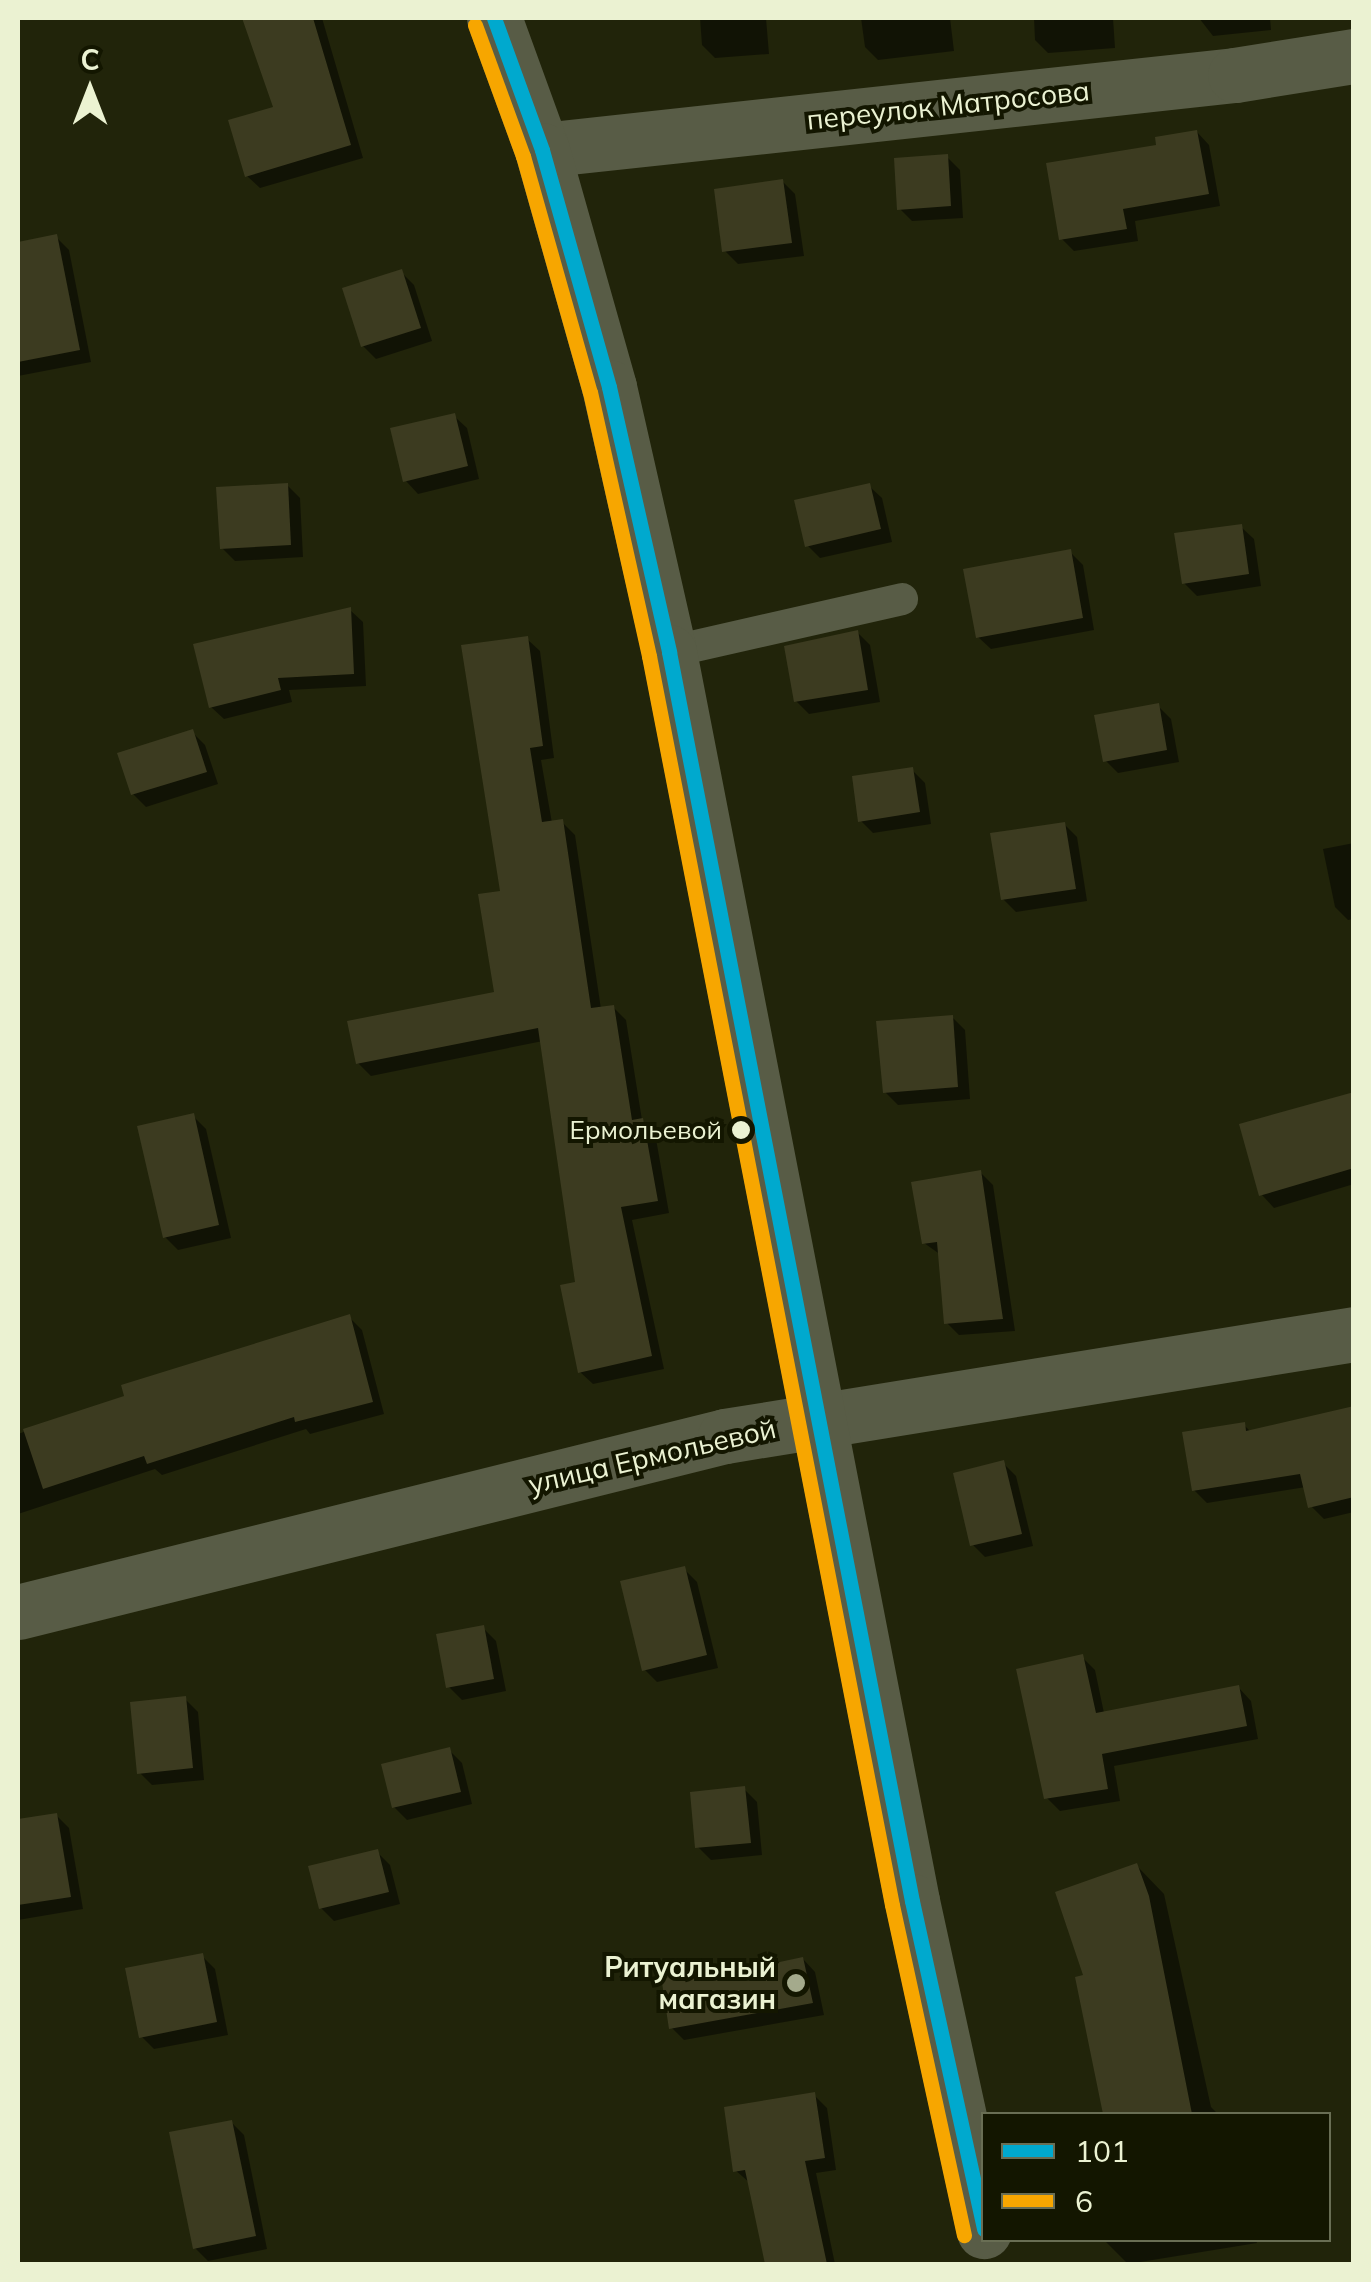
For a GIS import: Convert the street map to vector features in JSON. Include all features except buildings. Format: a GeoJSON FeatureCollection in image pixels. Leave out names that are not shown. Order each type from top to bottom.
{"type":"FeatureCollection","features":[{"type":"Feature","properties":{"kind":"street"},"geometry":{"type":"LineString","coordinates":[[494,18],[542,150],[609,387],[669,652],[822,1418],[912,1901],[981,2217]]}},
{"type":"Feature","properties":{"kind":"street","name":"переулок Матросова"},"geometry":{"type":"LineString","coordinates":[[542,150],[1235,75],[1354,56]]}},
{"type":"Feature","properties":{"kind":"street","name":"улица Ермольевой"},"geometry":{"type":"LineString","coordinates":[[18,1612],[726,1436],[1354,1334]]}},
{"type":"Feature","properties":{"kind":"lane"},"geometry":{"type":"LineString","coordinates":[[669,652],[902,598]]}},
{"type":"Feature","properties":{"kind":"transit line","name":"101"},"geometry":{"type":"LineString","coordinates":[[494,18],[542,150],[609,387],[669,652],[912,1901],[981,2215]]}},
{"type":"Feature","properties":{"kind":"transit line","name":"6"},"geometry":{"type":"LineString","coordinates":[[475,25],[523,156],[590,392],[649,656],[892,1905],[964,2235]]}},
{"type":"Feature","properties":{"kind":"place","name":"Ермольевой"},"geometry":{"type":"Point","coordinates":[741,1130]}},
{"type":"Feature","properties":{"kind":"place","name":"Ритуальный магазин"},"geometry":{"type":"Point","coordinates":[796,1983]}}]}
